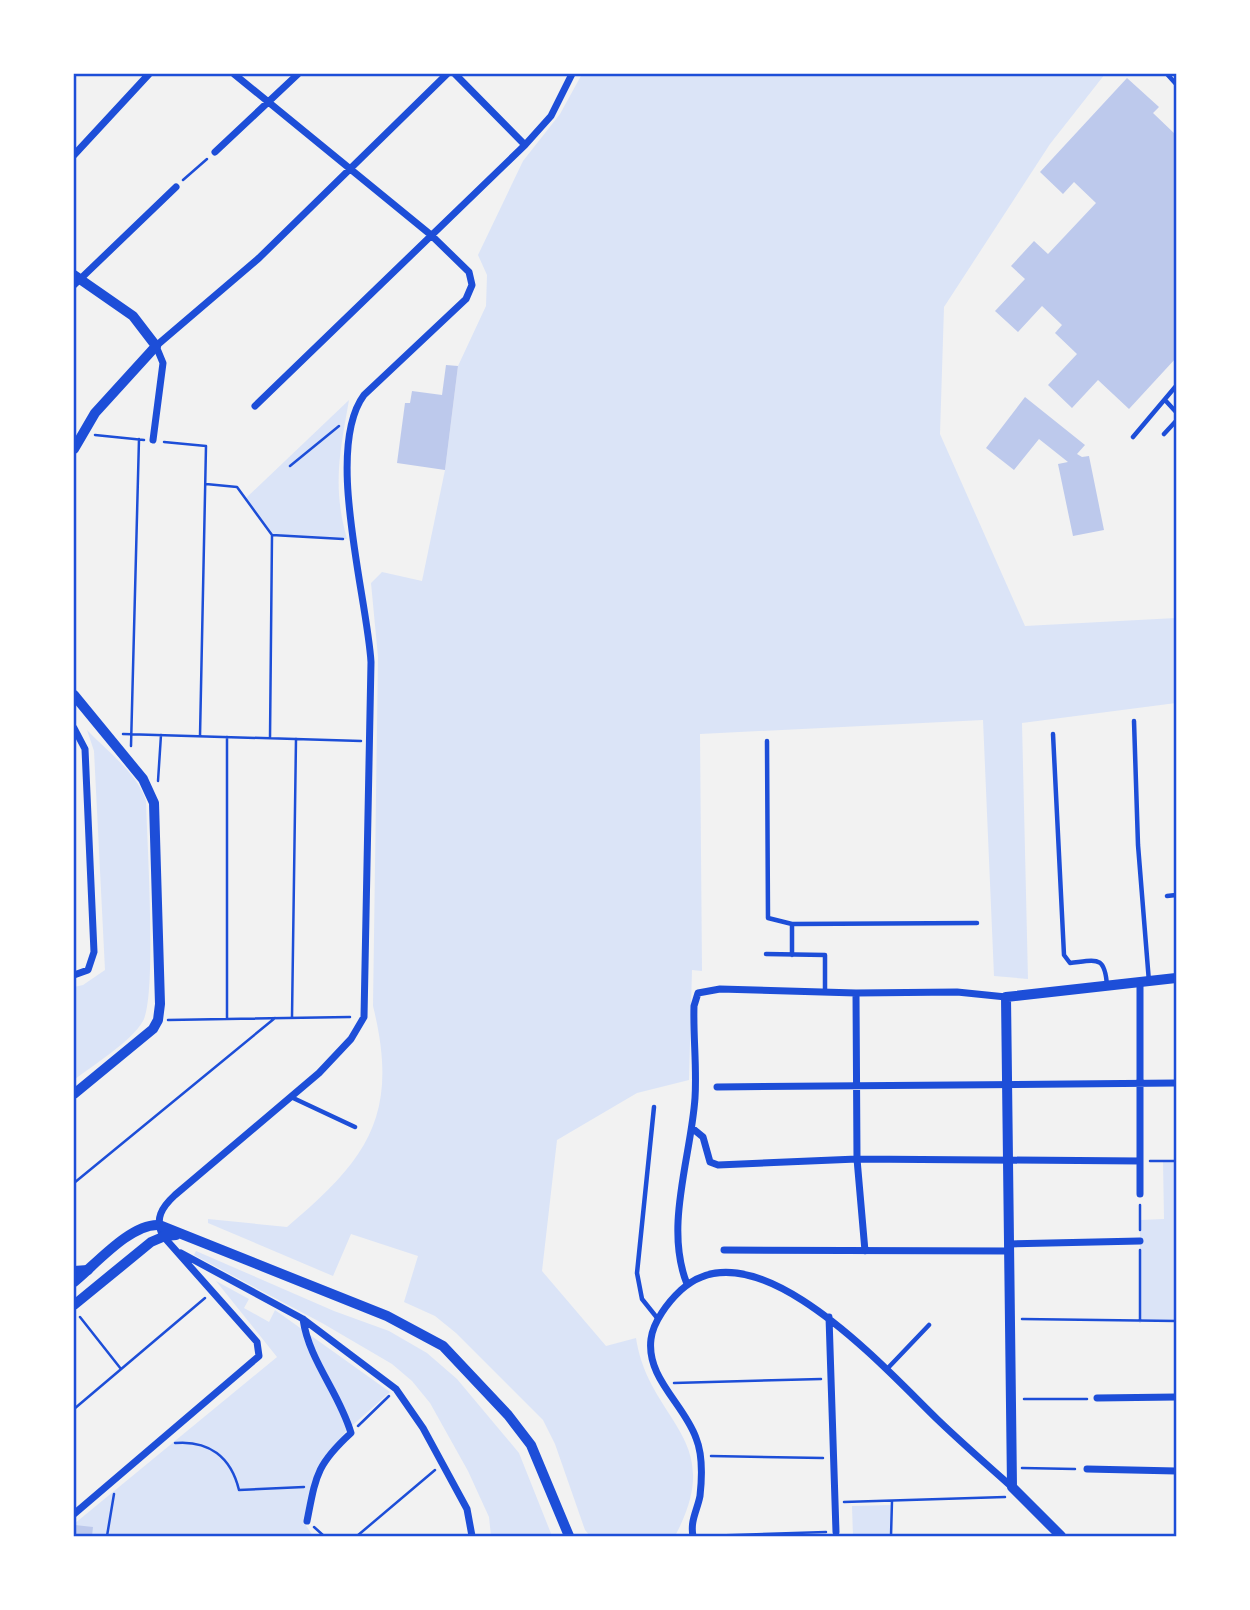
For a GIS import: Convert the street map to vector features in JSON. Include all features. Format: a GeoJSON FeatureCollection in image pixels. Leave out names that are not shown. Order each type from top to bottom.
{"type":"FeatureCollection","features":[{"type":"Feature","properties":{"kind":"main road"},"geometry":{"type":"LineString","coordinates":[[74,1282],[132,1233],[145,1226],[180,1235],[387,1316],[443,1346],[508,1415],[531,1445],[569,1536]]}},
{"type":"Feature","properties":{"kind":"main road"},"geometry":{"type":"LineString","coordinates":[[75,1308],[161,1231]]}},
{"type":"Feature","properties":{"kind":"street"},"geometry":{"type":"LineString","coordinates":[[74,155],[149,74]]}},
{"type":"Feature","properties":{"kind":"street"},"geometry":{"type":"LineString","coordinates":[[74,1514],[257,1361],[260,1350],[257,1342],[176,1251],[161,1231],[160,1214],[170,1199],[339,1052],[364,1017],[371,741],[368,622],[346,487],[354,415],[358,404],[466,299],[472,285],[469,272],[431,235],[234,74]]}},
{"type":"Feature","properties":{"kind":"street"},"geometry":{"type":"LineString","coordinates":[[215,152],[298,74]]}},
{"type":"Feature","properties":{"kind":"street"},"geometry":{"type":"LineString","coordinates":[[74,449],[95,412],[156,346],[258,258],[447,74]]}},
{"type":"Feature","properties":{"kind":"street"},"geometry":{"type":"LineString","coordinates":[[455,74],[525,145]]}},
{"type":"Feature","properties":{"kind":"street"},"geometry":{"type":"LineString","coordinates":[[256,406],[525,145],[551,116],[572,74]]}},
{"type":"Feature","properties":{"kind":"street"},"geometry":{"type":"LineString","coordinates":[[153,440],[163,369],[156,346],[133,317],[75,280],[176,187]]}},
{"type":"Feature","properties":{"kind":"street"},"geometry":{"type":"LineString","coordinates":[[74,695],[154,790],[158,1020],[146,1035],[74,1094]]}},
{"type":"Feature","properties":{"kind":"street"},"geometry":{"type":"LineString","coordinates":[[74,728],[85,749],[94,952],[92,965],[78,975]]}},
{"type":"Feature","properties":{"kind":"street"},"geometry":{"type":"LineString","coordinates":[[687,1284],[677,1235],[696,1087],[694,1006],[698,993],[720,989],[856,993],[957,992],[1006,997],[1177,978]]}},
{"type":"Feature","properties":{"kind":"street"},"geometry":{"type":"LineString","coordinates":[[1140,1194],[1140,1083],[1145,982]]}},
{"type":"Feature","properties":{"kind":"street"},"geometry":{"type":"LineString","coordinates":[[856,993],[857,1159],[864,1251]]}},
{"type":"Feature","properties":{"kind":"street"},"geometry":{"type":"LineString","coordinates":[[1006,997],[1012,1487]]}},
{"type":"Feature","properties":{"kind":"street"},"geometry":{"type":"LineString","coordinates":[[717,1087],[1177,1083]]}},
{"type":"Feature","properties":{"kind":"street"},"geometry":{"type":"LineString","coordinates":[[692,1128],[702,1137],[710,1162],[714,1164],[857,1159],[1008,1163],[1140,1161]]}},
{"type":"Feature","properties":{"kind":"street"},"geometry":{"type":"LineString","coordinates":[[724,1250],[864,1251],[1140,1241]]}},
{"type":"Feature","properties":{"kind":"street"},"geometry":{"type":"LineString","coordinates":[[176,1251],[303,1319],[396,1389],[467,1509],[472,1536]]}},
{"type":"Feature","properties":{"kind":"street"},"geometry":{"type":"LineString","coordinates":[[74,1271],[88,1270]]}},
{"type":"Feature","properties":{"kind":"street"},"geometry":{"type":"LineString","coordinates":[[684,1536],[691,1525],[699,1497],[701,1456],[691,1424],[653,1367],[651,1340],[658,1320],[687,1284],[718,1274],[753,1277],[795,1294],[829,1317],[1062,1536]]}},
{"type":"Feature","properties":{"kind":"street"},"geometry":{"type":"LineString","coordinates":[[829,1317],[836,1532]]}},
{"type":"Feature","properties":{"kind":"street"},"geometry":{"type":"LineString","coordinates":[[303,1319],[306,1340],[341,1405],[351,1433],[328,1453],[318,1469],[307,1521]]}},
{"type":"Feature","properties":{"kind":"street"},"geometry":{"type":"LineString","coordinates":[[1097,1398],[1177,1397]]}},
{"type":"Feature","properties":{"kind":"street"},"geometry":{"type":"LineString","coordinates":[[1087,1469],[1177,1471]]}},
{"type":"Feature","properties":{"kind":"street"},"geometry":{"type":"LineString","coordinates":[[691,1525],[693,1536]]}},
{"type":"Feature","properties":{"kind":"lane"},"geometry":{"type":"LineString","coordinates":[[1167,74],[1177,84]]}},
{"type":"Feature","properties":{"kind":"lane"},"geometry":{"type":"LineString","coordinates":[[1133,437],[1177,386]]}},
{"type":"Feature","properties":{"kind":"lane"},"geometry":{"type":"LineString","coordinates":[[1165,400],[1177,412]]}},
{"type":"Feature","properties":{"kind":"lane"},"geometry":{"type":"LineString","coordinates":[[1164,434],[1177,421]]}},
{"type":"Feature","properties":{"kind":"lane"},"geometry":{"type":"LineString","coordinates":[[1134,721],[1145,982]]}},
{"type":"Feature","properties":{"kind":"lane"},"geometry":{"type":"LineString","coordinates":[[1053,733],[1064,955],[1070,963],[1095,960],[1101,962],[1106,968],[1107,987]]}},
{"type":"Feature","properties":{"kind":"lane"},"geometry":{"type":"LineString","coordinates":[[767,741],[766,913],[773,920],[792,924],[977,923]]}},
{"type":"Feature","properties":{"kind":"lane"},"geometry":{"type":"LineString","coordinates":[[1167,896],[1177,895]]}},
{"type":"Feature","properties":{"kind":"lane"},"geometry":{"type":"LineString","coordinates":[[792,924],[792,955]]}},
{"type":"Feature","properties":{"kind":"lane"},"geometry":{"type":"LineString","coordinates":[[766,954],[825,955],[825,992]]}},
{"type":"Feature","properties":{"kind":"lane"},"geometry":{"type":"LineString","coordinates":[[290,1096],[355,1127]]}},
{"type":"Feature","properties":{"kind":"lane"},"geometry":{"type":"LineString","coordinates":[[654,1107],[637,1273],[642,1299],[658,1320]]}},
{"type":"Feature","properties":{"kind":"lane"},"geometry":{"type":"LineString","coordinates":[[886,1370],[929,1325]]}},
{"type":"Feature","properties":{"kind":"path"},"geometry":{"type":"LineString","coordinates":[[176,187],[215,152]]}},
{"type":"Feature","properties":{"kind":"path"},"geometry":{"type":"LineString","coordinates":[[290,466],[354,415]]}},
{"type":"Feature","properties":{"kind":"path"},"geometry":{"type":"LineString","coordinates":[[130,763],[139,439]]}},
{"type":"Feature","properties":{"kind":"path"},"geometry":{"type":"LineString","coordinates":[[200,736],[206,446]]}},
{"type":"Feature","properties":{"kind":"path"},"geometry":{"type":"LineString","coordinates":[[205,484],[237,486],[272,535],[270,738]]}},
{"type":"Feature","properties":{"kind":"path"},"geometry":{"type":"LineString","coordinates":[[272,535],[353,539]]}},
{"type":"Feature","properties":{"kind":"path"},"geometry":{"type":"LineString","coordinates":[[105,733],[371,741]]}},
{"type":"Feature","properties":{"kind":"path"},"geometry":{"type":"LineString","coordinates":[[154,790],[161,735]]}},
{"type":"Feature","properties":{"kind":"path"},"geometry":{"type":"LineString","coordinates":[[227,737],[227,1019]]}},
{"type":"Feature","properties":{"kind":"path"},"geometry":{"type":"LineString","coordinates":[[292,1017],[296,739]]}},
{"type":"Feature","properties":{"kind":"path"},"geometry":{"type":"LineString","coordinates":[[158,1020],[364,1017]]}},
{"type":"Feature","properties":{"kind":"path"},"geometry":{"type":"LineString","coordinates":[[74,1183],[275,1018]]}},
{"type":"Feature","properties":{"kind":"path"},"geometry":{"type":"LineString","coordinates":[[1140,1161],[1177,1161]]}},
{"type":"Feature","properties":{"kind":"path"},"geometry":{"type":"LineString","coordinates":[[1140,1194],[1140,1321]]}},
{"type":"Feature","properties":{"kind":"path"},"geometry":{"type":"LineString","coordinates":[[74,1409],[213,1292]]}},
{"type":"Feature","properties":{"kind":"path"},"geometry":{"type":"LineString","coordinates":[[75,1308],[121,1369]]}},
{"type":"Feature","properties":{"kind":"path"},"geometry":{"type":"LineString","coordinates":[[1010,1319],[1177,1321]]}},
{"type":"Feature","properties":{"kind":"path"},"geometry":{"type":"LineString","coordinates":[[663,1383],[831,1378]]}},
{"type":"Feature","properties":{"kind":"path"},"geometry":{"type":"LineString","coordinates":[[351,1433],[396,1389]]}},
{"type":"Feature","properties":{"kind":"path"},"geometry":{"type":"LineString","coordinates":[[1011,1399],[1097,1398]]}},
{"type":"Feature","properties":{"kind":"path"},"geometry":{"type":"LineString","coordinates":[[156,1445],[206,1445],[229,1464],[239,1490],[314,1486]]}},
{"type":"Feature","properties":{"kind":"path"},"geometry":{"type":"LineString","coordinates":[[701,1456],[833,1458]]}},
{"type":"Feature","properties":{"kind":"path"},"geometry":{"type":"LineString","coordinates":[[357,1536],[442,1463]]}},
{"type":"Feature","properties":{"kind":"path"},"geometry":{"type":"LineString","coordinates":[[1012,1468],[1087,1469]]}},
{"type":"Feature","properties":{"kind":"path"},"geometry":{"type":"LineString","coordinates":[[107,1536],[117,1477]]}},
{"type":"Feature","properties":{"kind":"path"},"geometry":{"type":"LineString","coordinates":[[835,1502],[1022,1497]]}},
{"type":"Feature","properties":{"kind":"path"},"geometry":{"type":"LineString","coordinates":[[891,1500],[891,1536]]}},
{"type":"Feature","properties":{"kind":"path"},"geometry":{"type":"LineString","coordinates":[[693,1536],[836,1532]]}},
{"type":"Feature","properties":{"kind":"shaded area"},"geometry":{"type":"Polygon","coordinates":[[[582,74],[1105,74],[1050,144],[944,307],[940,434],[1025,626],[1176,618],[1176,703],[1022,723],[1028,979],[994,976],[983,720],[700,734],[702,971],[692,970],[689,1080],[637,1093],[557,1140],[542,1271],[606,1346],[636,1338],[644,1367],[655,1391],[689,1452],[693,1475],[689,1503],[675,1536],[590,1536],[585,1530],[555,1444],[543,1420],[456,1333],[435,1316],[404,1302],[418,1256],[351,1234],[333,1276],[208,1223],[208,1219],[287,1227],[338,1179],[357,1156],[370,1132],[379,1106],[382,1077],[380,1044],[373,1006],[378,657],[371,583],[382,572],[422,581],[445,470],[458,366],[486,306],[487,275],[478,255],[523,161],[560,114],[582,74]]]}},
{"type":"Feature","properties":{"kind":"shaded area"},"geometry":{"type":"Polygon","coordinates":[[[349,400],[339,469],[342,520],[347,539],[272,535],[246,498],[349,400]]]}},
{"type":"Feature","properties":{"kind":"shaded area"},"geometry":{"type":"Polygon","coordinates":[[[87,730],[129,772],[146,801],[150,982],[143,1021],[137,1029],[121,1045],[74,1080],[74,987],[83,985],[105,970],[94,751],[87,730]]]}},
{"type":"Feature","properties":{"kind":"shaded area"},"geometry":{"type":"Polygon","coordinates":[[[1163,1161],[1176,1161],[1176,1321],[1140,1321],[1140,1220],[1164,1219],[1163,1161]]]}},
{"type":"Feature","properties":{"kind":"shaded area"},"geometry":{"type":"Polygon","coordinates":[[[196,1251],[334,1311],[389,1331],[427,1353],[457,1379],[519,1453],[552,1536],[491,1536],[489,1517],[468,1471],[430,1403],[412,1381],[392,1364],[322,1323],[194,1255],[196,1251]]]}},
{"type":"Feature","properties":{"kind":"shaded area"},"geometry":{"type":"Polygon","coordinates":[[[216,1281],[249,1299],[244,1308],[269,1322],[275,1310],[390,1392],[346,1431],[313,1479],[303,1521],[313,1536],[74,1536],[74,1524],[277,1357],[216,1281]]]}},
{"type":"Feature","properties":{"kind":"shaded area"},"geometry":{"type":"Polygon","coordinates":[[[892,1505],[892,1536],[853,1536],[852,1506],[892,1505]]]}},
{"type":"Feature","properties":{"kind":"building"},"geometry":{"type":"Polygon","coordinates":[[[1127,78],[1159,107],[1153,113],[1176,135],[1176,358],[1129,409],[1098,380],[1072,408],[1048,385],[1077,354],[1055,333],[1062,325],[1042,306],[1018,332],[995,311],[1025,279],[1011,266],[1034,241],[1048,254],[1096,203],[1074,182],[1063,194],[1040,172],[1127,78]]]}},
{"type":"Feature","properties":{"kind":"building"},"geometry":{"type":"Polygon","coordinates":[[[446,365],[458,366],[445,470],[397,463],[405,403],[410,403],[412,391],[442,395],[446,365]]]}},
{"type":"Feature","properties":{"kind":"building"},"geometry":{"type":"Polygon","coordinates":[[[1025,397],[1085,445],[1077,454],[1082,457],[1089,456],[1104,530],[1073,536],[1058,464],[1068,462],[1039,439],[1014,470],[986,448],[1025,397]]]}},
{"type":"Feature","properties":{"kind":"building"},"geometry":{"type":"Polygon","coordinates":[[[75,1525],[93,1527],[92,1536],[74,1536],[75,1525]]]}}]}
